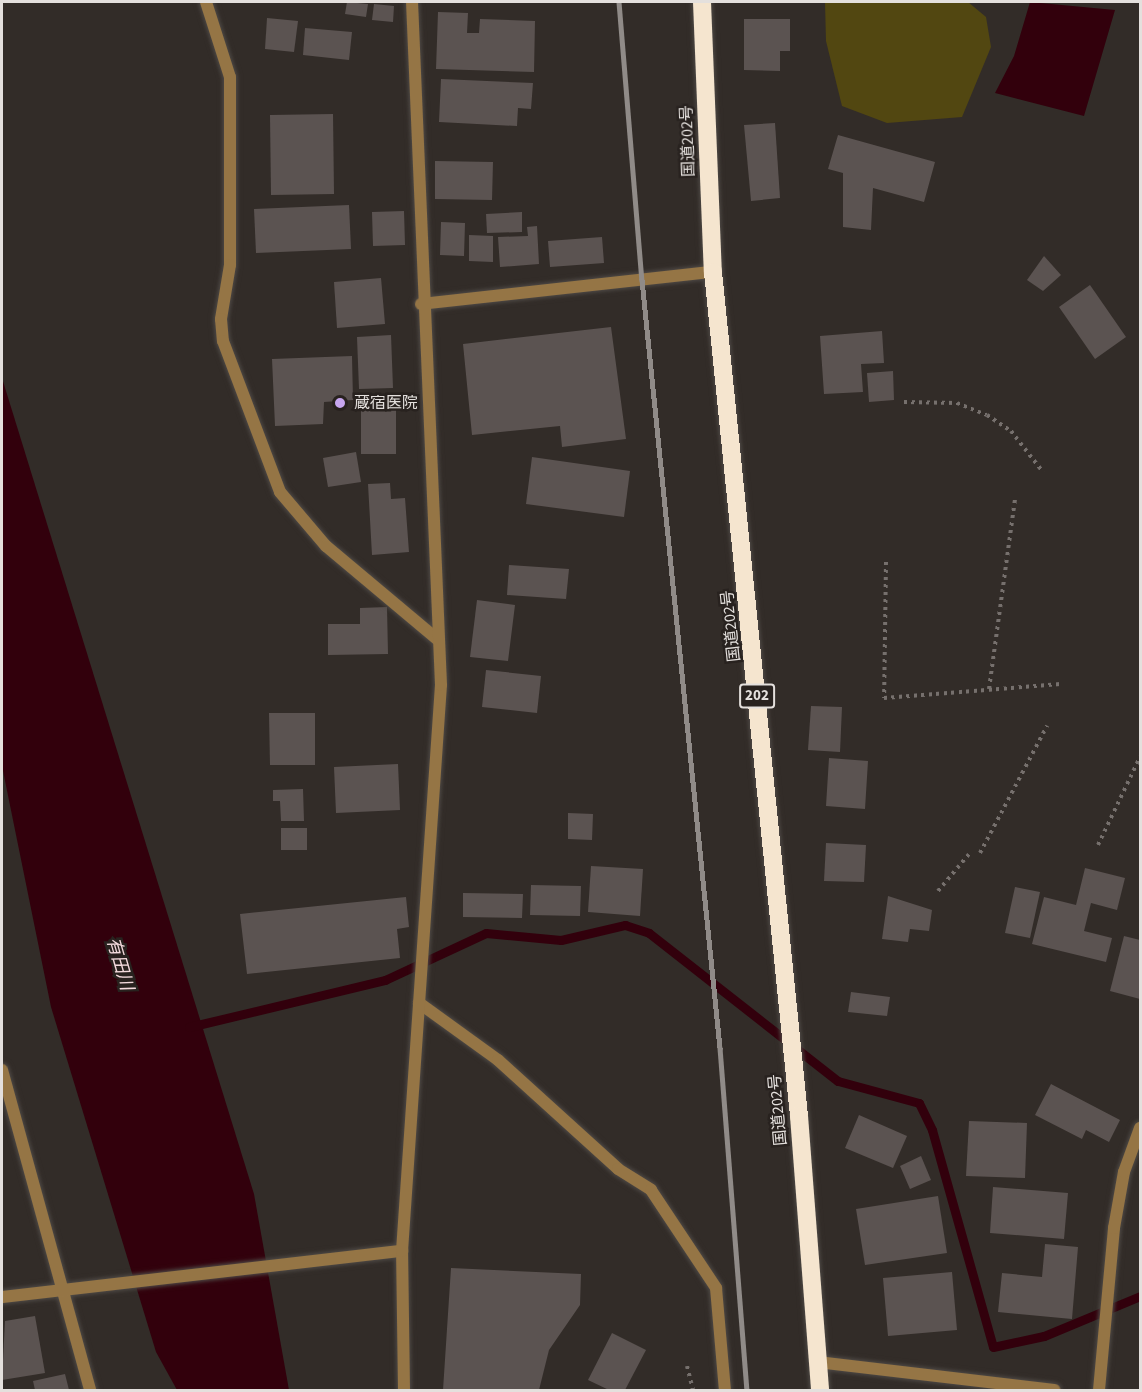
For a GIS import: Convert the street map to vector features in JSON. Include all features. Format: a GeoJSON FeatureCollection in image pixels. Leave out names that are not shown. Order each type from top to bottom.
{"type":"FeatureCollection","features":[{"type":"Feature","properties":{"kind":"highway","name":"国道202号"},"geometry":{"type":"LineString","coordinates":[[702,2],[713,272],[799,1116],[820,1390]]}},
{"type":"Feature","properties":{"kind":"street"},"geometry":{"type":"LineString","coordinates":[[206,2],[230,76],[230,265],[221,319],[224,341],[280,492],[326,546],[438,640]]}},
{"type":"Feature","properties":{"kind":"street"},"geometry":{"type":"LineString","coordinates":[[404,1390],[402,1251],[441,685],[421,304],[412,2]]}},
{"type":"Feature","properties":{"kind":"street"},"geometry":{"type":"LineString","coordinates":[[421,304],[713,272]]}},
{"type":"Feature","properties":{"kind":"street"},"geometry":{"type":"LineString","coordinates":[[419,1003],[498,1060],[618,1169],[651,1190],[716,1288],[725,1390]]}},
{"type":"Feature","properties":{"kind":"street"},"geometry":{"type":"LineString","coordinates":[[2,1070],[65,1291],[90,1390]]}},
{"type":"Feature","properties":{"kind":"street"},"geometry":{"type":"LineString","coordinates":[[1099,1390],[1114,1228],[1124,1172],[1140,1128]]}},
{"type":"Feature","properties":{"kind":"street"},"geometry":{"type":"LineString","coordinates":[[2,1297],[336,1256],[402,1251]]}},
{"type":"Feature","properties":{"kind":"street"},"geometry":{"type":"LineString","coordinates":[[817,1362],[1054,1390]]}},
{"type":"Feature","properties":{"kind":"path"},"geometry":{"type":"LineString","coordinates":[[904,402],[957,403],[987,415],[1011,431],[1043,472]]}},
{"type":"Feature","properties":{"kind":"path"},"geometry":{"type":"LineString","coordinates":[[989,689],[1015,498]]}},
{"type":"Feature","properties":{"kind":"path"},"geometry":{"type":"LineString","coordinates":[[886,562],[884,698],[1060,684]]}},
{"type":"Feature","properties":{"kind":"path"},"geometry":{"type":"LineString","coordinates":[[980,853],[1047,726]]}},
{"type":"Feature","properties":{"kind":"path"},"geometry":{"type":"LineString","coordinates":[[1098,845],[1140,758]]}},
{"type":"Feature","properties":{"kind":"path"},"geometry":{"type":"LineString","coordinates":[[938,891],[969,854]]}},
{"type":"Feature","properties":{"kind":"path"},"geometry":{"type":"LineString","coordinates":[[687,1366],[693,1390]]}},
{"type":"Feature","properties":{"kind":"shaded area"},"geometry":{"type":"Polygon","coordinates":[[[825,2],[968,2],[986,17],[991,47],[962,117],[887,123],[842,106],[826,41],[825,2]]]}},
{"type":"Feature","properties":{"kind":"water"},"geometry":{"type":"Polygon","coordinates":[[[1030,2],[1115,10],[1084,116],[995,93],[1014,56],[1030,2]]]}},
{"type":"Feature","properties":{"kind":"water","name":"有田川"},"geometry":{"type":"Polygon","coordinates":[[[2,378],[254,1194],[289,1390],[177,1390],[156,1352],[51,1007],[2,766],[2,378]]]}},
{"type":"Feature","properties":{"kind":"building"},"geometry":{"type":"Polygon","coordinates":[[[347,2],[368,4],[366,17],[345,14],[347,2]]]}},
{"type":"Feature","properties":{"kind":"building"},"geometry":{"type":"Polygon","coordinates":[[[374,4],[394,6],[393,22],[372,20],[374,4]]]}},
{"type":"Feature","properties":{"kind":"building"},"geometry":{"type":"Polygon","coordinates":[[[438,12],[468,13],[467,33],[479,33],[480,19],[535,21],[534,72],[436,69],[438,12]]]}},
{"type":"Feature","properties":{"kind":"building"},"geometry":{"type":"Polygon","coordinates":[[[267,18],[298,21],[294,52],[265,49],[267,18]]]}},
{"type":"Feature","properties":{"kind":"building"},"geometry":{"type":"Polygon","coordinates":[[[744,19],[790,19],[790,51],[780,51],[780,71],[744,70],[744,19]]]}},
{"type":"Feature","properties":{"kind":"building"},"geometry":{"type":"Polygon","coordinates":[[[305,28],[352,32],[349,60],[303,55],[305,28]]]}},
{"type":"Feature","properties":{"kind":"building"},"geometry":{"type":"Polygon","coordinates":[[[441,79],[533,83],[531,109],[518,108],[517,126],[439,122],[441,79]]]}},
{"type":"Feature","properties":{"kind":"building"},"geometry":{"type":"Polygon","coordinates":[[[333,114],[334,194],[271,195],[270,115],[333,114]]]}},
{"type":"Feature","properties":{"kind":"building"},"geometry":{"type":"Polygon","coordinates":[[[775,123],[780,198],[751,201],[744,125],[775,123]]]}},
{"type":"Feature","properties":{"kind":"building"},"geometry":{"type":"Polygon","coordinates":[[[838,135],[935,162],[924,202],[873,188],[871,230],[843,227],[843,173],[828,169],[838,135]]]}},
{"type":"Feature","properties":{"kind":"building"},"geometry":{"type":"Polygon","coordinates":[[[435,161],[493,162],[492,200],[435,199],[435,161]]]}},
{"type":"Feature","properties":{"kind":"building"},"geometry":{"type":"Polygon","coordinates":[[[349,205],[351,249],[256,253],[254,209],[349,205]]]}},
{"type":"Feature","properties":{"kind":"building"},"geometry":{"type":"Polygon","coordinates":[[[404,211],[405,245],[373,246],[372,212],[404,211]]]}},
{"type":"Feature","properties":{"kind":"building"},"geometry":{"type":"Polygon","coordinates":[[[522,212],[522,232],[487,233],[486,214],[522,212]]]}},
{"type":"Feature","properties":{"kind":"building"},"geometry":{"type":"Polygon","coordinates":[[[441,222],[465,223],[464,256],[440,255],[441,222]]]}},
{"type":"Feature","properties":{"kind":"building"},"geometry":{"type":"Polygon","coordinates":[[[537,226],[539,264],[500,267],[498,237],[528,236],[527,227],[537,226]]]}},
{"type":"Feature","properties":{"kind":"building"},"geometry":{"type":"Polygon","coordinates":[[[469,235],[493,236],[493,262],[469,261],[469,235]]]}},
{"type":"Feature","properties":{"kind":"building"},"geometry":{"type":"Polygon","coordinates":[[[602,237],[604,263],[550,267],[548,241],[602,237]]]}},
{"type":"Feature","properties":{"kind":"building"},"geometry":{"type":"Polygon","coordinates":[[[1044,256],[1061,275],[1043,291],[1027,280],[1044,256]]]}},
{"type":"Feature","properties":{"kind":"building"},"geometry":{"type":"Polygon","coordinates":[[[381,278],[385,324],[337,328],[334,282],[381,278]]]}},
{"type":"Feature","properties":{"kind":"building"},"geometry":{"type":"Polygon","coordinates":[[[1090,285],[1126,337],[1095,359],[1059,307],[1090,285]]]}},
{"type":"Feature","properties":{"kind":"building"},"geometry":{"type":"Polygon","coordinates":[[[611,327],[626,439],[562,447],[560,426],[472,435],[463,344],[611,327]]]}},
{"type":"Feature","properties":{"kind":"building"},"geometry":{"type":"Polygon","coordinates":[[[882,331],[884,363],[861,364],[863,392],[824,394],[820,336],[882,331]]]}},
{"type":"Feature","properties":{"kind":"building"},"geometry":{"type":"Polygon","coordinates":[[[391,335],[393,388],[359,389],[357,337],[391,335]]]}},
{"type":"Feature","properties":{"kind":"building"},"geometry":{"type":"Polygon","coordinates":[[[352,356],[353,400],[324,402],[323,424],[275,426],[272,359],[352,356]]]}},
{"type":"Feature","properties":{"kind":"building"},"geometry":{"type":"Polygon","coordinates":[[[893,371],[894,400],[869,402],[867,373],[893,371]]]}},
{"type":"Feature","properties":{"kind":"building"},"geometry":{"type":"Polygon","coordinates":[[[396,408],[396,454],[361,454],[361,409],[396,408]]]}},
{"type":"Feature","properties":{"kind":"building"},"geometry":{"type":"Polygon","coordinates":[[[356,452],[361,482],[328,487],[323,458],[356,452]]]}},
{"type":"Feature","properties":{"kind":"building"},"geometry":{"type":"Polygon","coordinates":[[[532,457],[630,471],[624,517],[526,504],[532,457]]]}},
{"type":"Feature","properties":{"kind":"building"},"geometry":{"type":"Polygon","coordinates":[[[390,483],[391,499],[405,498],[409,552],[372,555],[368,484],[390,483]]]}},
{"type":"Feature","properties":{"kind":"building"},"geometry":{"type":"Polygon","coordinates":[[[509,565],[569,569],[566,599],[507,595],[509,565]]]}},
{"type":"Feature","properties":{"kind":"building"},"geometry":{"type":"Polygon","coordinates":[[[477,600],[515,605],[508,661],[470,657],[477,600]]]}},
{"type":"Feature","properties":{"kind":"building"},"geometry":{"type":"Polygon","coordinates":[[[387,607],[388,654],[328,655],[328,624],[360,624],[360,608],[387,607]]]}},
{"type":"Feature","properties":{"kind":"building"},"geometry":{"type":"Polygon","coordinates":[[[486,670],[541,676],[537,713],[482,707],[486,670]]]}},
{"type":"Feature","properties":{"kind":"building"},"geometry":{"type":"Polygon","coordinates":[[[811,706],[842,707],[840,752],[808,750],[811,706]]]}},
{"type":"Feature","properties":{"kind":"building"},"geometry":{"type":"Polygon","coordinates":[[[269,713],[315,713],[315,765],[270,765],[269,713]]]}},
{"type":"Feature","properties":{"kind":"building"},"geometry":{"type":"Polygon","coordinates":[[[829,758],[868,761],[865,809],[826,806],[829,758]]]}},
{"type":"Feature","properties":{"kind":"building"},"geometry":{"type":"Polygon","coordinates":[[[398,764],[400,810],[336,813],[334,767],[398,764]]]}},
{"type":"Feature","properties":{"kind":"building"},"geometry":{"type":"Polygon","coordinates":[[[303,789],[304,821],[281,821],[280,801],[273,801],[273,790],[303,789]]]}},
{"type":"Feature","properties":{"kind":"building"},"geometry":{"type":"Polygon","coordinates":[[[568,813],[593,814],[592,840],[568,839],[568,813]]]}},
{"type":"Feature","properties":{"kind":"building"},"geometry":{"type":"Polygon","coordinates":[[[281,828],[307,828],[307,850],[281,850],[281,828]]]}},
{"type":"Feature","properties":{"kind":"building"},"geometry":{"type":"Polygon","coordinates":[[[826,843],[866,845],[864,882],[824,881],[826,843]]]}},
{"type":"Feature","properties":{"kind":"building"},"geometry":{"type":"Polygon","coordinates":[[[591,866],[643,869],[640,916],[588,912],[591,866]]]}},
{"type":"Feature","properties":{"kind":"building"},"geometry":{"type":"Polygon","coordinates":[[[1085,868],[1125,878],[1117,910],[1091,903],[1084,931],[1112,938],[1106,962],[1032,944],[1044,897],[1076,905],[1085,868]]]}},
{"type":"Feature","properties":{"kind":"building"},"geometry":{"type":"Polygon","coordinates":[[[531,885],[581,886],[580,916],[530,915],[531,885]]]}},
{"type":"Feature","properties":{"kind":"building"},"geometry":{"type":"Polygon","coordinates":[[[1015,887],[1040,892],[1030,938],[1005,933],[1015,887]]]}},
{"type":"Feature","properties":{"kind":"building"},"geometry":{"type":"Polygon","coordinates":[[[463,893],[523,894],[522,918],[463,917],[463,893]]]}},
{"type":"Feature","properties":{"kind":"building"},"geometry":{"type":"Polygon","coordinates":[[[888,896],[932,910],[929,931],[910,929],[908,942],[882,939],[888,896]]]}},
{"type":"Feature","properties":{"kind":"building"},"geometry":{"type":"Polygon","coordinates":[[[406,897],[409,927],[397,929],[400,958],[247,974],[240,914],[406,897]]]}},
{"type":"Feature","properties":{"kind":"building"},"geometry":{"type":"Polygon","coordinates":[[[1124,936],[1140,940],[1140,999],[1110,991],[1124,936]]]}},
{"type":"Feature","properties":{"kind":"building"},"geometry":{"type":"Polygon","coordinates":[[[851,992],[890,997],[887,1016],[848,1012],[851,992]]]}},
{"type":"Feature","properties":{"kind":"building"},"geometry":{"type":"Polygon","coordinates":[[[1051,1084],[1120,1120],[1109,1142],[1086,1130],[1082,1139],[1035,1115],[1051,1084]]]}},
{"type":"Feature","properties":{"kind":"building"},"geometry":{"type":"Polygon","coordinates":[[[859,1115],[907,1136],[893,1168],[845,1148],[859,1115]]]}},
{"type":"Feature","properties":{"kind":"building"},"geometry":{"type":"Polygon","coordinates":[[[969,1121],[1027,1123],[1025,1178],[966,1176],[969,1121]]]}},
{"type":"Feature","properties":{"kind":"building"},"geometry":{"type":"Polygon","coordinates":[[[921,1156],[931,1180],[910,1189],[900,1166],[921,1156]]]}},
{"type":"Feature","properties":{"kind":"building"},"geometry":{"type":"Polygon","coordinates":[[[993,1187],[1068,1193],[1064,1239],[990,1233],[993,1187]]]}},
{"type":"Feature","properties":{"kind":"building"},"geometry":{"type":"Polygon","coordinates":[[[938,1196],[947,1253],[865,1265],[856,1209],[938,1196]]]}},
{"type":"Feature","properties":{"kind":"building"},"geometry":{"type":"Polygon","coordinates":[[[1045,1244],[1078,1247],[1072,1319],[998,1312],[1002,1273],[1042,1277],[1045,1244]]]}},
{"type":"Feature","properties":{"kind":"building"},"geometry":{"type":"Polygon","coordinates":[[[451,1268],[581,1274],[580,1305],[549,1350],[539,1390],[443,1390],[451,1268]]]}},
{"type":"Feature","properties":{"kind":"building"},"geometry":{"type":"Polygon","coordinates":[[[952,1272],[957,1330],[888,1336],[883,1278],[952,1272]]]}},
{"type":"Feature","properties":{"kind":"building"},"geometry":{"type":"Polygon","coordinates":[[[35,1316],[45,1373],[2,1380],[5,1321],[35,1316]]]}},
{"type":"Feature","properties":{"kind":"building"},"geometry":{"type":"Polygon","coordinates":[[[612,1333],[646,1350],[625,1390],[609,1390],[588,1380],[612,1333]]]}},
{"type":"Feature","properties":{"kind":"building"},"geometry":{"type":"Polygon","coordinates":[[[65,1374],[69,1390],[35,1390],[33,1381],[65,1374]]]}},
{"type":"Feature","properties":{"kind":"waterway"},"geometry":{"type":"LineString","coordinates":[[189,1027],[385,980],[486,933],[561,940],[625,925],[649,933],[838,1081],[919,1103],[932,1130],[993,1347],[1044,1336],[1140,1296]]}},
{"type":"Feature","properties":{"kind":"railway"},"geometry":{"type":"LineString","coordinates":[[619,2],[642,280],[720,1048],[747,1390]]}},
{"type":"Feature","properties":{"kind":"place","name":"蔵宿医院"},"geometry":{"type":"Point","coordinates":[340,403]}}]}
